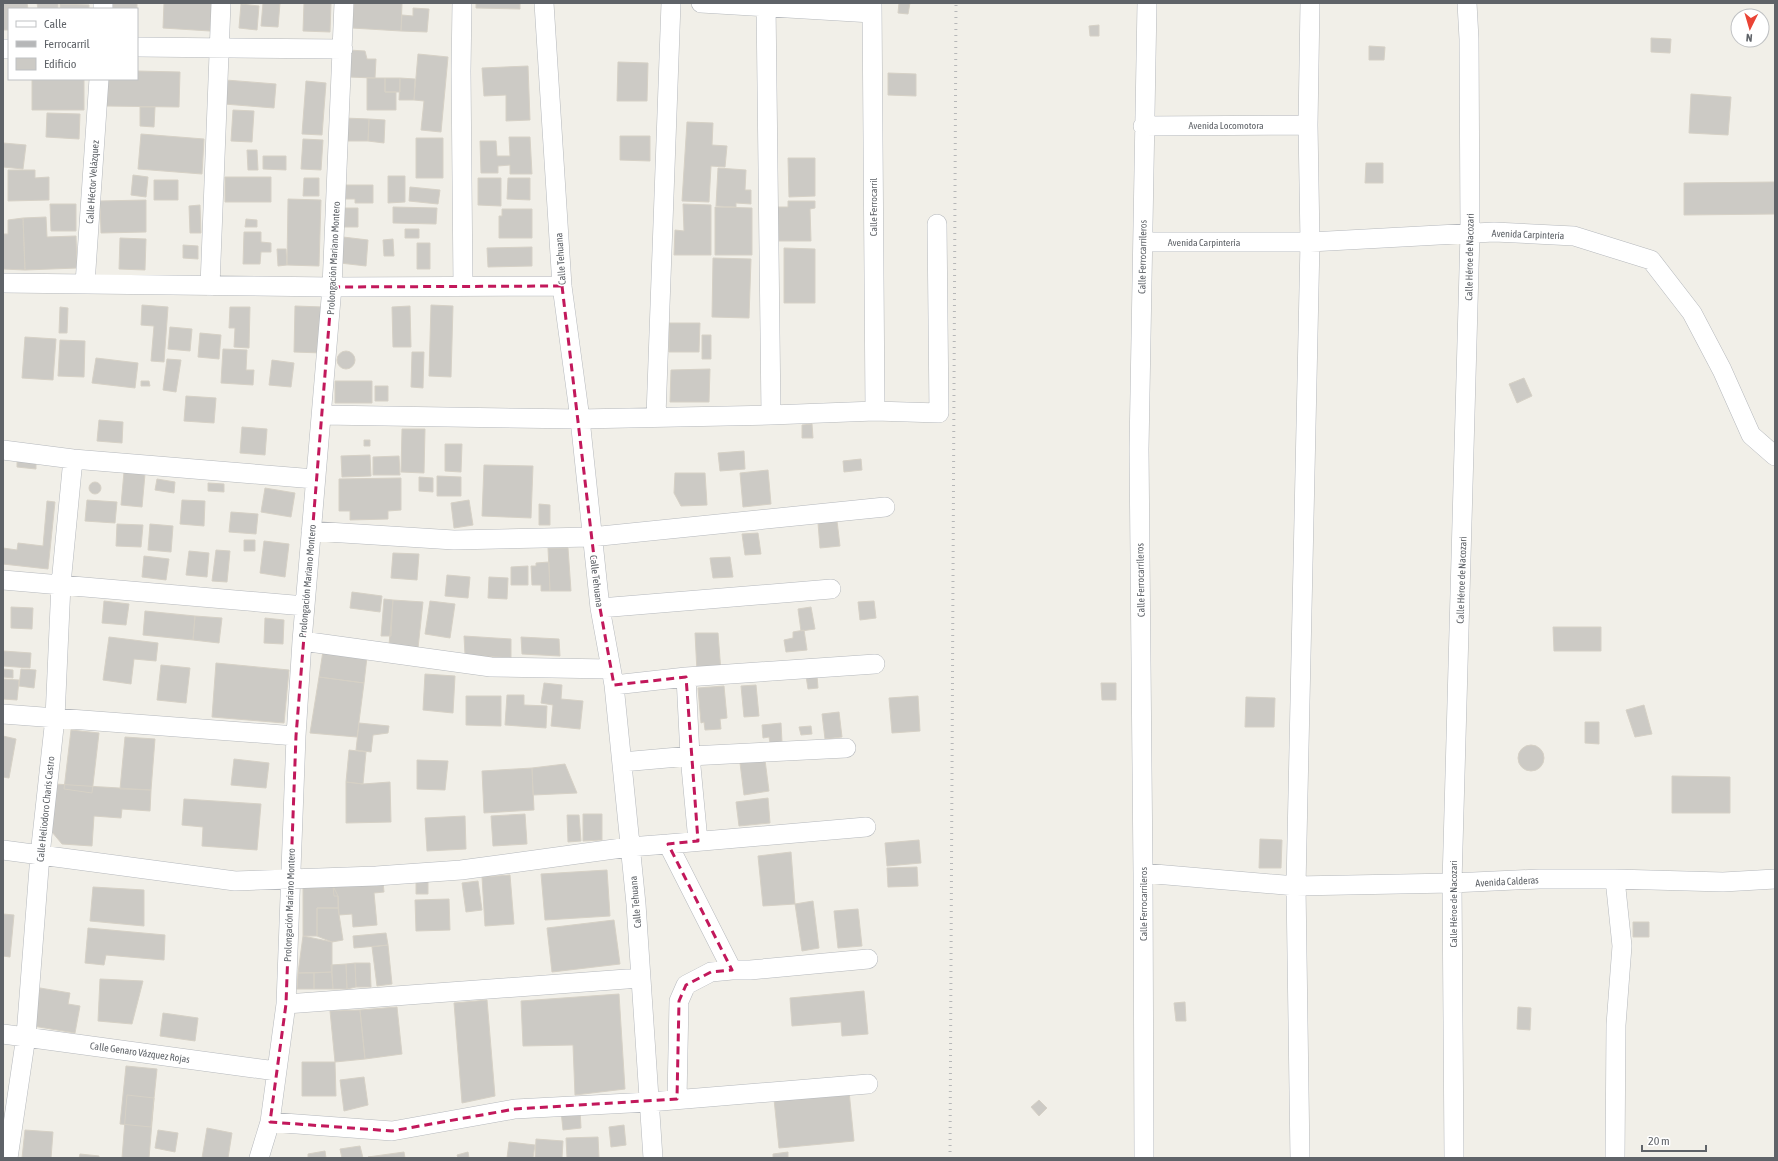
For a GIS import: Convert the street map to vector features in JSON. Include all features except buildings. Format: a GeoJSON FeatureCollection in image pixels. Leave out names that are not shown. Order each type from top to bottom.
{"type":"FeatureCollection","features":[{"type":"Feature","properties":{"kind":"street"},"geometry":{"type":"LineString","coordinates":[[210,286],[221,3]]}},
{"type":"Feature","properties":{"kind":"street","name":"Prolongación Mariano Montero"},"geometry":{"type":"LineString","coordinates":[[260,1158],[270,1122],[286,1004],[296,736],[302,641],[332,287],[344,3]]}},
{"type":"Feature","properties":{"kind":"street"},"geometry":{"type":"LineString","coordinates":[[462,3],[461,71],[463,286]]}},
{"type":"Feature","properties":{"kind":"street","name":"Calle Tehuana"},"geometry":{"type":"LineString","coordinates":[[544,3],[562,286],[580,419],[591,537],[600,608],[612,677],[622,762],[636,904],[653,1158]]}},
{"type":"Feature","properties":{"kind":"street"},"geometry":{"type":"LineString","coordinates":[[656,416],[671,3]]}},
{"type":"Feature","properties":{"kind":"street"},"geometry":{"type":"LineString","coordinates":[[701,3],[872,8]]}},
{"type":"Feature","properties":{"kind":"street","name":"Calle Ferrocarrileros"},"geometry":{"type":"LineString","coordinates":[[1144,1158],[1139,449],[1147,3]]}},
{"type":"Feature","properties":{"kind":"street"},"geometry":{"type":"LineString","coordinates":[[1300,1158],[1296,886],[1310,242],[1308,125],[1310,3]]}},
{"type":"Feature","properties":{"kind":"street","name":"Calle Héroe de Nacozari"},"geometry":{"type":"LineString","coordinates":[[1454,1158],[1452,883],[1470,233],[1469,39],[1467,3]]}},
{"type":"Feature","properties":{"kind":"street"},"geometry":{"type":"LineString","coordinates":[[766,4],[771,415]]}},
{"type":"Feature","properties":{"kind":"street","name":"Calle Ferrocarril"},"geometry":{"type":"LineString","coordinates":[[872,8],[875,410]]}},
{"type":"Feature","properties":{"kind":"street"},"geometry":{"type":"LineString","coordinates":[[138,47],[343,49]]}},
{"type":"Feature","properties":{"kind":"street","name":"Calle Héctor Velázquez"},"geometry":{"type":"LineString","coordinates":[[85,284],[99,80]]}},
{"type":"Feature","properties":{"kind":"street","name":"Avenida Locomotora"},"geometry":{"type":"LineString","coordinates":[[1144,126],[1308,125]]}},
{"type":"Feature","properties":{"kind":"street"},"geometry":{"type":"LineString","coordinates":[[322,415],[580,419],[656,416],[771,415],[875,410],[939,413],[937,224]]}},
{"type":"Feature","properties":{"kind":"street","name":"Avenida Carpintería"},"geometry":{"type":"LineString","coordinates":[[1143,242],[1310,242],[1494,232],[1574,236],[1651,260],[1692,313],[1722,370],[1751,434],[1775,456]]}},
{"type":"Feature","properties":{"kind":"street"},"geometry":{"type":"LineString","coordinates":[[3,283],[332,287],[562,286]]}},
{"type":"Feature","properties":{"kind":"street"},"geometry":{"type":"LineString","coordinates":[[3,450],[73,459],[315,479]]}},
{"type":"Feature","properties":{"kind":"street","name":"Calle Heliodoro Charis Castro"},"geometry":{"type":"LineString","coordinates":[[8,1158],[26,1036],[40,855],[55,718],[61,584],[73,459]]}},
{"type":"Feature","properties":{"kind":"street"},"geometry":{"type":"LineString","coordinates":[[311,531],[454,540],[591,537],[885,507]]}},
{"type":"Feature","properties":{"kind":"street"},"geometry":{"type":"LineString","coordinates":[[3,580],[305,606]]}},
{"type":"Feature","properties":{"kind":"street"},"geometry":{"type":"LineString","coordinates":[[600,608],[831,589]]}},
{"type":"Feature","properties":{"kind":"street"},"geometry":{"type":"LineString","coordinates":[[302,641],[491,667],[612,677],[686,677],[875,664]]}},
{"type":"Feature","properties":{"kind":"street"},"geometry":{"type":"LineString","coordinates":[[686,677],[690,756],[698,842]]}},
{"type":"Feature","properties":{"kind":"street"},"geometry":{"type":"LineString","coordinates":[[3,714],[296,736]]}},
{"type":"Feature","properties":{"kind":"street"},"geometry":{"type":"LineString","coordinates":[[622,762],[690,756],[846,748]]}},
{"type":"Feature","properties":{"kind":"street"},"geometry":{"type":"LineString","coordinates":[[3,850],[235,882],[461,870],[630,847],[866,827]]}},
{"type":"Feature","properties":{"kind":"street"},"geometry":{"type":"LineString","coordinates":[[668,844],[732,970]]}},
{"type":"Feature","properties":{"kind":"street","name":"Avenida Calderas"},"geometry":{"type":"LineString","coordinates":[[1143,873],[1296,886],[1452,883],[1539,879],[1616,879],[1723,882],[1775,879]]}},
{"type":"Feature","properties":{"kind":"street"},"geometry":{"type":"LineString","coordinates":[[1615,1158],[1616,1025],[1622,946],[1616,879]]}},
{"type":"Feature","properties":{"kind":"street"},"geometry":{"type":"LineString","coordinates":[[677,1099],[680,1001],[686,985],[711,972],[750,970],[868,959]]}},
{"type":"Feature","properties":{"kind":"street"},"geometry":{"type":"LineString","coordinates":[[286,1004],[640,978]]}},
{"type":"Feature","properties":{"kind":"street","name":"Calle Genaro Vázquez Rojas"},"geometry":{"type":"LineString","coordinates":[[3,1034],[276,1071]]}},
{"type":"Feature","properties":{"kind":"street"},"geometry":{"type":"LineString","coordinates":[[270,1122],[392,1131],[515,1109],[649,1102],[868,1084]]}},
{"type":"Feature","properties":{"kind":"highlighted area"},"geometry":{"type":"Polygon","coordinates":[[[562,286],[600,608],[614,685],[686,677],[698,841],[668,844],[732,970],[711,972],[686,985],[679,1001],[677,1099],[515,1109],[392,1131],[270,1122],[286,1004],[296,736],[332,287],[562,286]]]}},
{"type":"Feature","properties":{"kind":"railway"},"geometry":{"type":"LineString","coordinates":[[950,1158],[956,3]]}}]}
